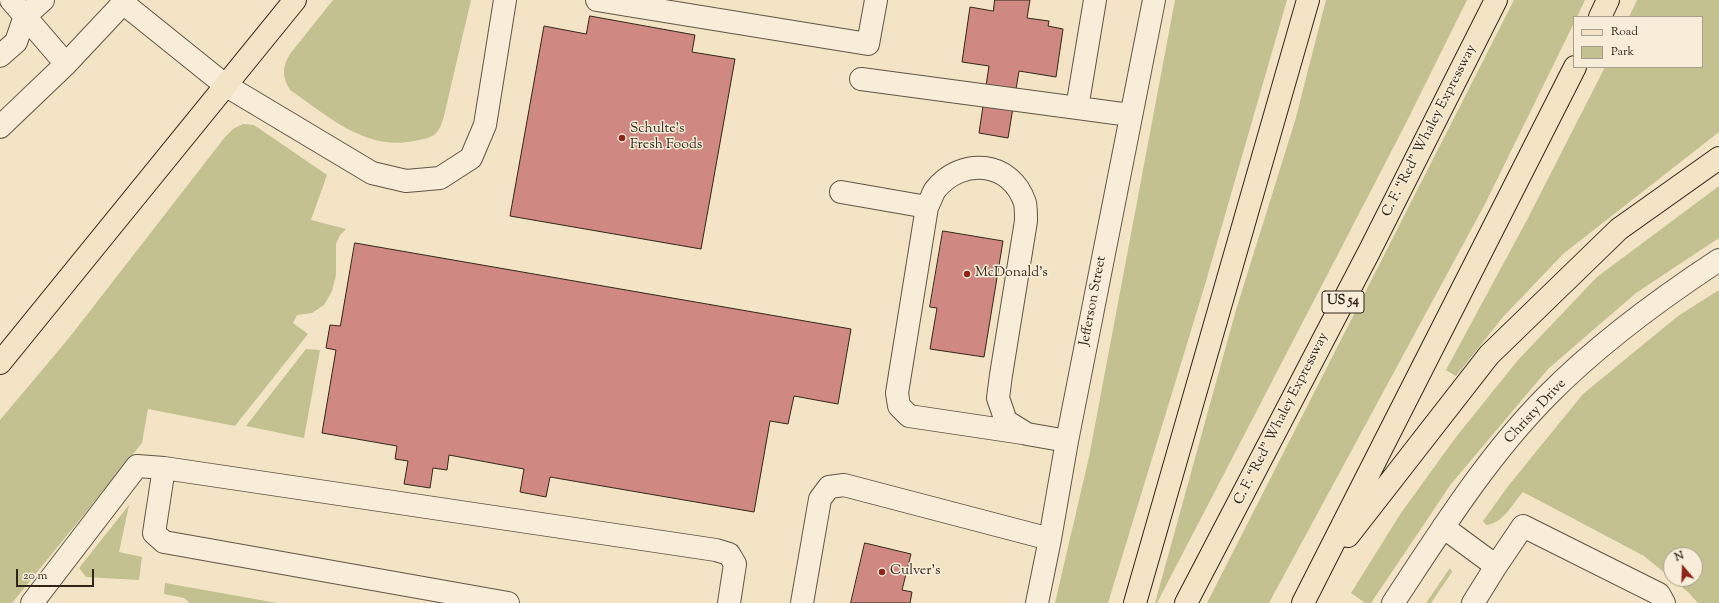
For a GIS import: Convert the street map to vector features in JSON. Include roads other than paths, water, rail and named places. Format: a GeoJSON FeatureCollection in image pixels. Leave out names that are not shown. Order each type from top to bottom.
{"type":"FeatureCollection","features":[{"type":"Feature","properties":{"kind":"main road"},"geometry":{"type":"LineString","coordinates":[[0,363],[295,0]]}},
{"type":"Feature","properties":{"kind":"main road"},"geometry":{"type":"LineString","coordinates":[[1135,603],[1308,0]]}},
{"type":"Feature","properties":{"kind":"main road","name":"C. F. “Red” Whaley Expressway"},"geometry":{"type":"LineString","coordinates":[[1186,603],[1366,258],[1496,0]]}},
{"type":"Feature","properties":{"kind":"main road"},"geometry":{"type":"LineString","coordinates":[[1600,16],[1608,0]]}},
{"type":"Feature","properties":{"kind":"main road"},"geometry":{"type":"LineString","coordinates":[[1303,603],[1575,68]]}},
{"type":"Feature","properties":{"kind":"main road"},"geometry":{"type":"LineString","coordinates":[[1316,578],[1489,355],[1619,229],[1719,158]]}},
{"type":"Feature","properties":{"kind":"street"},"geometry":{"type":"LineString","coordinates":[[11,0],[66,64]]}},
{"type":"Feature","properties":{"kind":"street"},"geometry":{"type":"LineString","coordinates":[[0,56],[16,42],[25,16],[43,0]]}},
{"type":"Feature","properties":{"kind":"street"},"geometry":{"type":"LineString","coordinates":[[0,127],[66,64],[125,2],[225,85],[372,173],[406,181],[440,178],[471,158],[485,125],[505,0]]}},
{"type":"Feature","properties":{"kind":"street"},"geometry":{"type":"LineString","coordinates":[[597,0],[627,2],[868,44],[876,0]]}},
{"type":"Feature","properties":{"kind":"street"},"geometry":{"type":"LineString","coordinates":[[1077,108],[1095,0]]}},
{"type":"Feature","properties":{"kind":"street","name":"Jefferson Street"},"geometry":{"type":"LineString","coordinates":[[1037,603],[1130,115],[1154,0]]}},
{"type":"Feature","properties":{"kind":"street"},"geometry":{"type":"LineString","coordinates":[[861,79],[1130,115]]}},
{"type":"Feature","properties":{"kind":"street"},"geometry":{"type":"LineString","coordinates":[[1027,434],[1006,421],[998,398],[1026,221],[1025,204],[1018,189],[1006,175],[985,167],[964,170],[946,179],[935,191],[927,207],[897,393],[899,406],[909,416],[1067,441]]}},
{"type":"Feature","properties":{"kind":"street"},"geometry":{"type":"LineString","coordinates":[[841,192],[927,207]]}},
{"type":"Feature","properties":{"kind":"street","name":"Christy Drive"},"geometry":{"type":"LineString","coordinates":[[1393,603],[1443,528],[1492,460],[1546,397],[1605,342],[1670,292],[1719,260]]}},
{"type":"Feature","properties":{"kind":"street"},"geometry":{"type":"LineString","coordinates":[[32,603],[137,466],[164,468],[716,550],[729,554],[735,564],[730,603]]}},
{"type":"Feature","properties":{"kind":"street"},"geometry":{"type":"LineString","coordinates":[[164,468],[154,533],[164,542],[508,603]]}},
{"type":"Feature","properties":{"kind":"street"},"geometry":{"type":"LineString","coordinates":[[802,603],[820,498],[829,488],[844,485],[1050,539]]}},
{"type":"Feature","properties":{"kind":"street"},"geometry":{"type":"LineString","coordinates":[[1473,603],[1523,526],[1659,594],[1664,603]]}},
{"type":"Feature","properties":{"kind":"street"},"geometry":{"type":"LineString","coordinates":[[1443,528],[1496,566]]}},
{"type":"Feature","properties":{"kind":"place","name":"Schulte's Fresh Foods"},"geometry":{"type":"Point","coordinates":[622,138]}},
{"type":"Feature","properties":{"kind":"place","name":"McDonald's"},"geometry":{"type":"Point","coordinates":[967,274]}},
{"type":"Feature","properties":{"kind":"place","name":"Culver's"},"geometry":{"type":"Point","coordinates":[882,572]}}]}
